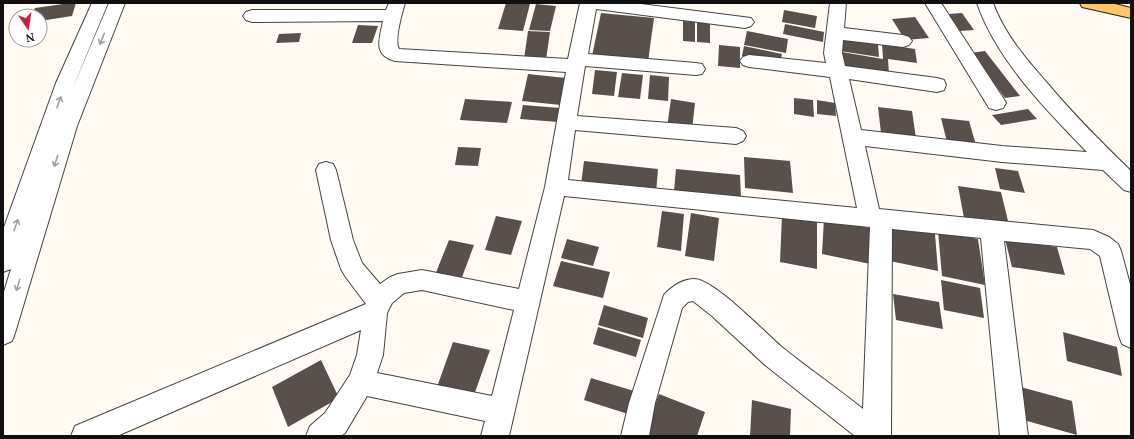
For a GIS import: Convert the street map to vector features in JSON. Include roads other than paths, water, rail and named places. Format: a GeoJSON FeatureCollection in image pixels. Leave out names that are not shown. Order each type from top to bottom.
{"type":"FeatureCollection","features":[{"type":"Feature","properties":{"kind":"main road"},"geometry":{"type":"LineString","coordinates":[[1088,3],[1131,13]]}},
{"type":"Feature","properties":{"kind":"street"},"geometry":{"type":"LineString","coordinates":[[3,262],[65,84],[100,3]]}},
{"type":"Feature","properties":{"kind":"street"},"geometry":{"type":"LineString","coordinates":[[3,333],[66,126],[117,3]]}},
{"type":"Feature","properties":{"kind":"street"},"geometry":{"type":"LineString","coordinates":[[495,436],[556,188],[566,122],[589,3],[745,22]]}},
{"type":"Feature","properties":{"kind":"street"},"geometry":{"type":"LineString","coordinates":[[838,3],[833,53],[853,137],[876,218],[876,436]]}},
{"type":"Feature","properties":{"kind":"street"},"geometry":{"type":"LineString","coordinates":[[934,3],[996,103]]}},
{"type":"Feature","properties":{"kind":"street"},"geometry":{"type":"LineString","coordinates":[[985,3],[988,14],[1012,54],[1064,117],[1131,184]]}},
{"type":"Feature","properties":{"kind":"street"},"geometry":{"type":"LineString","coordinates":[[252,16],[395,9],[388,44],[389,51],[395,56],[696,69]]}},
{"type":"Feature","properties":{"kind":"street"},"geometry":{"type":"LineString","coordinates":[[835,33],[903,41]]}},
{"type":"Feature","properties":{"kind":"street"},"geometry":{"type":"LineString","coordinates":[[749,61],[837,71],[937,85]]}},
{"type":"Feature","properties":{"kind":"street"},"geometry":{"type":"LineString","coordinates":[[566,122],[736,136]]}},
{"type":"Feature","properties":{"kind":"street"},"geometry":{"type":"LineString","coordinates":[[853,137],[1002,154],[1108,162]]}},
{"type":"Feature","properties":{"kind":"street"},"geometry":{"type":"LineString","coordinates":[[326,170],[342,240],[353,269],[377,307]]}},
{"type":"Feature","properties":{"kind":"street"},"geometry":{"type":"LineString","coordinates":[[556,188],[1093,240],[1110,251],[1131,336]]}},
{"type":"Feature","properties":{"kind":"street"},"geometry":{"type":"LineString","coordinates":[[991,229],[1014,436]]}},
{"type":"Feature","properties":{"kind":"street"},"geometry":{"type":"LineString","coordinates":[[320,436],[335,423],[361,382],[370,355],[377,307],[383,296],[398,284],[422,280],[528,302]]}},
{"type":"Feature","properties":{"kind":"street"},"geometry":{"type":"LineString","coordinates":[[635,436],[642,403],[672,304],[681,293],[695,290],[703,294],[721,308],[774,356],[876,436]]}},
{"type":"Feature","properties":{"kind":"street"},"geometry":{"type":"LineString","coordinates":[[85,436],[377,307]]}},
{"type":"Feature","properties":{"kind":"street"},"geometry":{"type":"LineString","coordinates":[[361,382],[502,411]]}}]}
